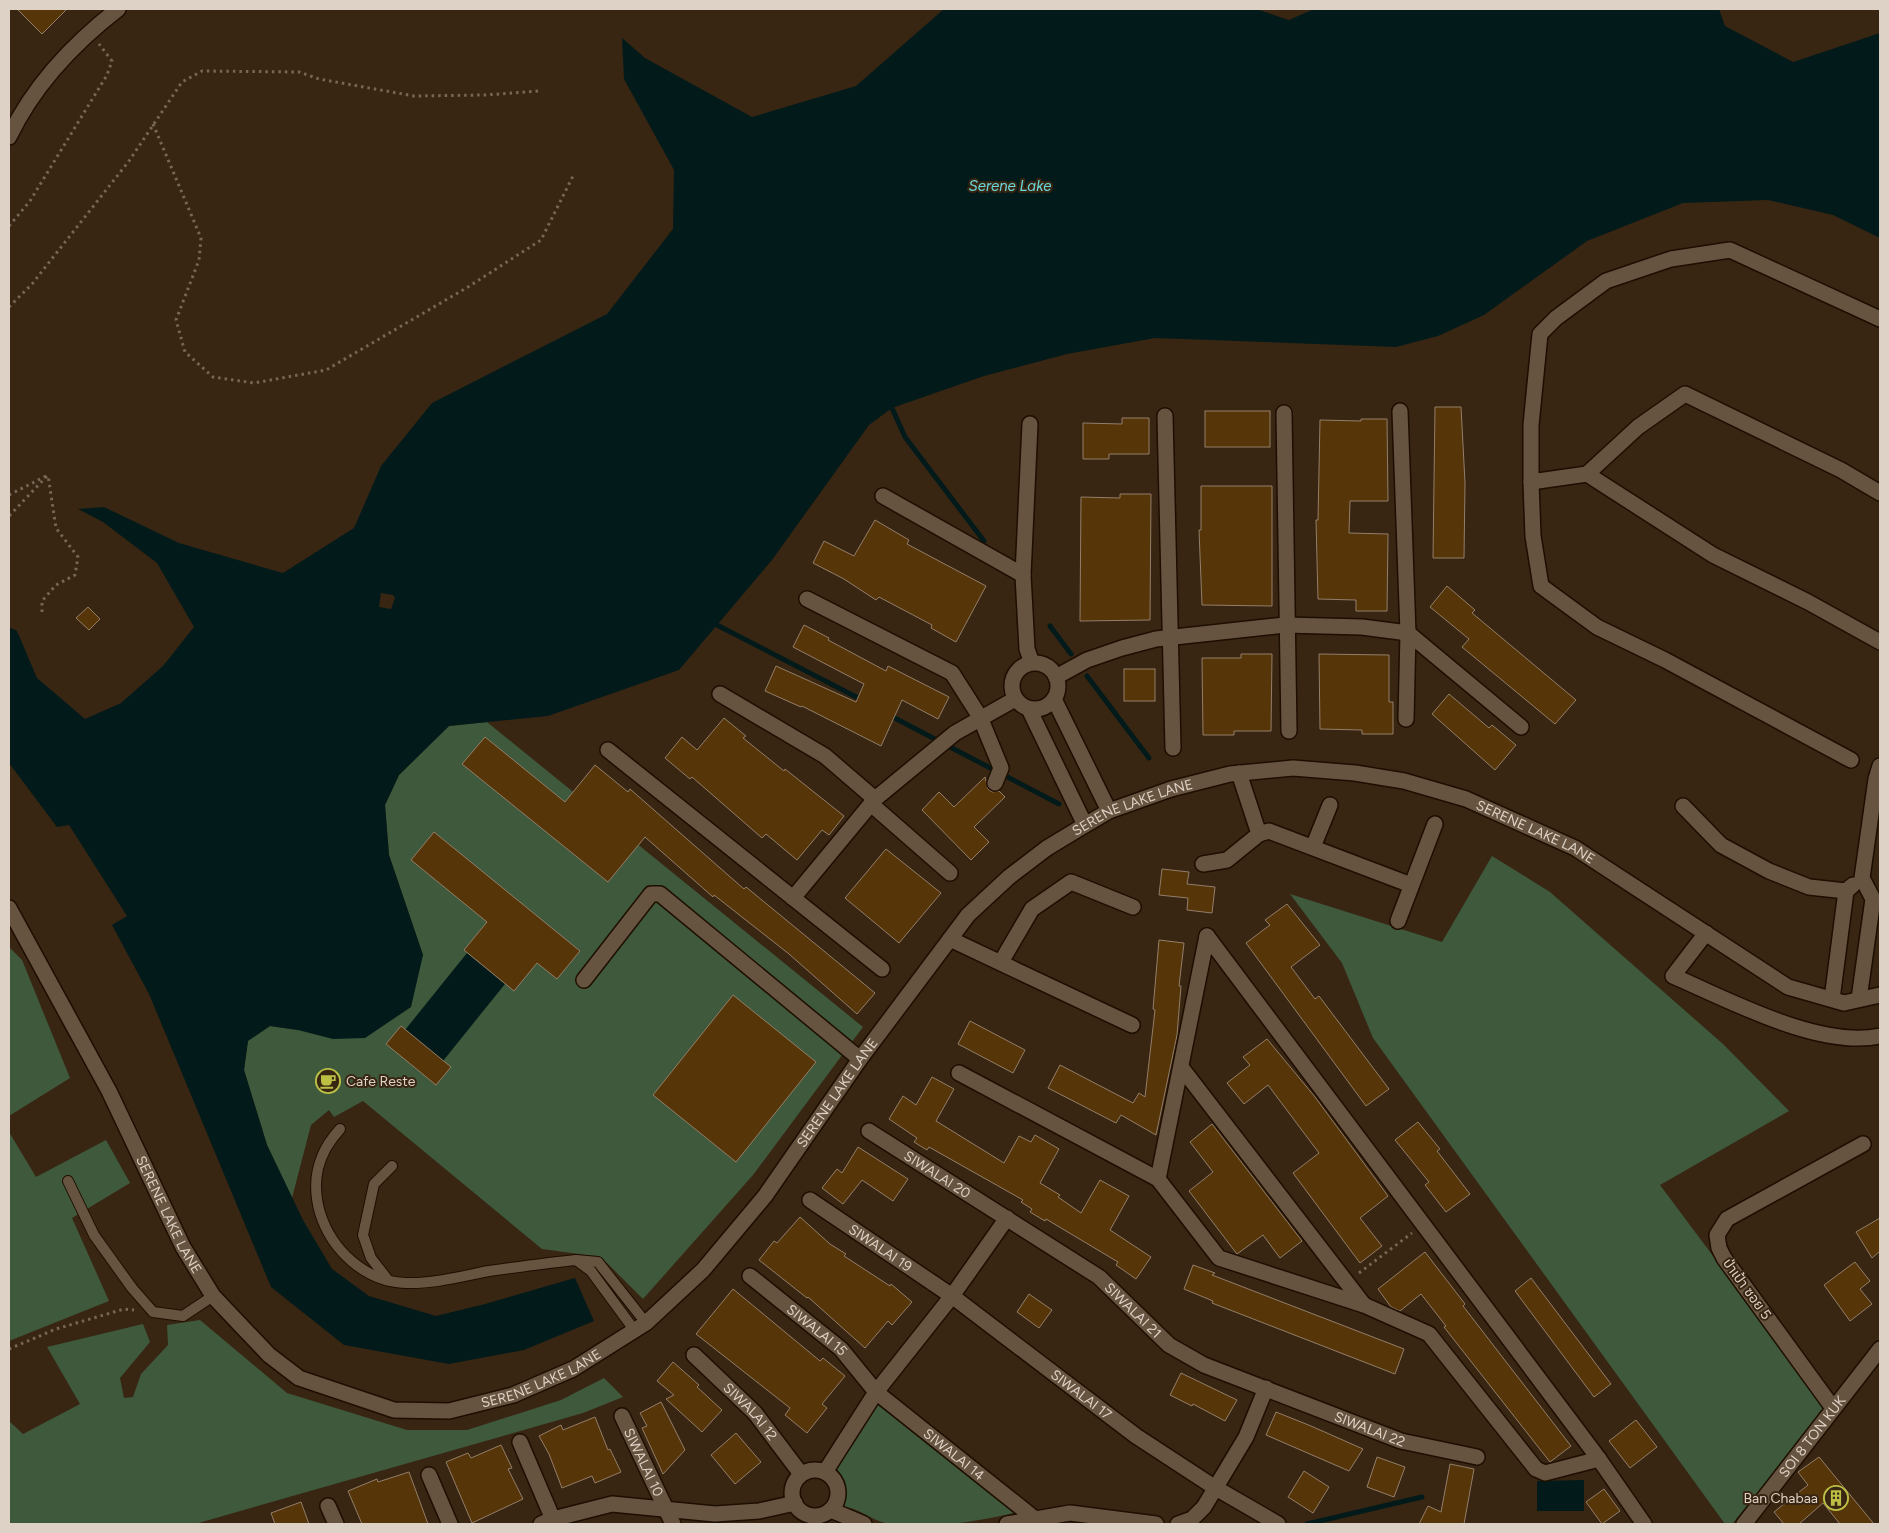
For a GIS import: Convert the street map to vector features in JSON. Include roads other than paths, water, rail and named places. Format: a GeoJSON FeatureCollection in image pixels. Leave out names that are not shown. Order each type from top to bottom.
{"type":"FeatureCollection","features":[{"type":"Feature","properties":{"kind":"street"},"geometry":{"type":"LineString","coordinates":[[9,137],[17,119],[56,68],[89,32],[118,9]]}},
{"type":"Feature","properties":{"kind":"street"},"geometry":{"type":"LineString","coordinates":[[1851,760],[1665,660],[1597,627],[1541,586],[1533,536],[1531,425],[1540,334],[1556,318],[1606,281],[1671,259],[1730,250],[1880,319]]}},
{"type":"Feature","properties":{"kind":"street"},"geometry":{"type":"LineString","coordinates":[[1531,482],[1587,474],[1638,426],[1685,394],[1841,470],[1880,493]]}},
{"type":"Feature","properties":{"kind":"street"},"geometry":{"type":"LineString","coordinates":[[1400,411],[1408,633],[1406,719]]}},
{"type":"Feature","properties":{"kind":"street"},"geometry":{"type":"LineString","coordinates":[[1284,413],[1289,731]]}},
{"type":"Feature","properties":{"kind":"street"},"geometry":{"type":"LineString","coordinates":[[1166,416],[1173,748]]}},
{"type":"Feature","properties":{"kind":"street"},"geometry":{"type":"LineString","coordinates":[[1030,424],[1023,579],[1027,649],[1032,663]]}},
{"type":"Feature","properties":{"kind":"street"},"geometry":{"type":"LineString","coordinates":[[1587,474],[1713,555],[1808,602],[1880,642]]}},
{"type":"Feature","properties":{"kind":"street"},"geometry":{"type":"LineString","coordinates":[[883,496],[1023,579]]}},
{"type":"Feature","properties":{"kind":"street"},"geometry":{"type":"LineString","coordinates":[[807,599],[952,673],[980,718],[998,776]]}},
{"type":"Feature","properties":{"kind":"street"},"geometry":{"type":"LineString","coordinates":[[1056,678],[1088,660],[1156,639],[1286,625],[1362,627],[1408,633],[1521,727]]}},
{"type":"Feature","properties":{"kind":"street"},"geometry":{"type":"LineString","coordinates":[[1029,709],[1043,708],[1054,699],[1057,692],[1056,678],[1046,666],[1032,663],[1024,665],[1014,676],[1012,683],[1015,698],[1029,709],[1085,825]]}},
{"type":"Feature","properties":{"kind":"street"},"geometry":{"type":"LineString","coordinates":[[720,694],[825,756],[950,873]]}},
{"type":"Feature","properties":{"kind":"street"},"geometry":{"type":"LineString","coordinates":[[793,898],[873,802],[943,743],[980,718],[1015,698]]}},
{"type":"Feature","properties":{"kind":"street"},"geometry":{"type":"LineString","coordinates":[[1054,699],[1109,811]]}},
{"type":"Feature","properties":{"kind":"street"},"geometry":{"type":"LineString","coordinates":[[608,750],[882,969]]}},
{"type":"Feature","properties":{"kind":"street"},"geometry":{"type":"LineString","coordinates":[[1859,1000],[1874,899],[1862,878],[1876,779],[1880,766]]}},
{"type":"Feature","properties":{"kind":"street","name":"SERENE LAKE LANE"},"geometry":{"type":"LineString","coordinates":[[9,908],[14,932],[109,1091],[183,1247],[213,1296],[269,1355],[299,1378],[394,1410],[449,1411],[513,1395],[573,1369],[641,1327],[703,1270],[765,1196],[860,1059],[968,914],[1009,877],[1047,848],[1109,811],[1171,789],[1239,773],[1293,768],[1355,773],[1404,781],[1466,799],[1576,848],[1788,987],[1844,1003],[1880,995]]}},
{"type":"Feature","properties":{"kind":"street"},"geometry":{"type":"LineString","coordinates":[[1239,773],[1259,834]]}},
{"type":"Feature","properties":{"kind":"street"},"geometry":{"type":"LineString","coordinates":[[1313,847],[1330,805]]}},
{"type":"Feature","properties":{"kind":"street"},"geometry":{"type":"LineString","coordinates":[[1683,806],[1721,845],[1761,867],[1809,887],[1846,891]]}},
{"type":"Feature","properties":{"kind":"street"},"geometry":{"type":"LineString","coordinates":[[1398,921],[1435,824]]}},
{"type":"Feature","properties":{"kind":"street"},"geometry":{"type":"LineString","coordinates":[[1203,864],[1227,860],[1259,834],[1269,830],[1411,885]]}},
{"type":"Feature","properties":{"kind":"street"},"geometry":{"type":"LineString","coordinates":[[1832,999],[1846,891],[1862,878]]}},
{"type":"Feature","properties":{"kind":"street"},"geometry":{"type":"LineString","coordinates":[[1001,962],[1032,909],[1071,882],[1133,907]]}},
{"type":"Feature","properties":{"kind":"street"},"geometry":{"type":"LineString","coordinates":[[584,980],[652,894],[660,894],[860,1059]]}},
{"type":"Feature","properties":{"kind":"street"},"geometry":{"type":"LineString","coordinates":[[1706,933],[1673,976],[1792,1026],[1840,1037],[1880,1036]]}},
{"type":"Feature","properties":{"kind":"street"},"geometry":{"type":"LineString","coordinates":[[1158,1178],[1207,936],[1599,1459],[1644,1524]]}},
{"type":"Feature","properties":{"kind":"street"},"geometry":{"type":"LineString","coordinates":[[950,939],[1132,1025]]}},
{"type":"Feature","properties":{"kind":"street"},"geometry":{"type":"LineString","coordinates":[[1181,1067],[1364,1305]]}},
{"type":"Feature","properties":{"kind":"street"},"geometry":{"type":"LineString","coordinates":[[959,1073],[1158,1178],[1219,1258],[1364,1305],[1429,1334],[1536,1469],[1545,1473],[1599,1459]]}},
{"type":"Feature","properties":{"kind":"street","name":"SIWALAI 20"},"geometry":{"type":"LineString","coordinates":[[869,1131],[1007,1218]]}},
{"type":"Feature","properties":{"kind":"street","name":"ป่าเป้า ซอย 5"},"geometry":{"type":"LineString","coordinates":[[1833,1408],[1724,1258],[1719,1248],[1717,1235],[1727,1219],[1863,1144]]}},
{"type":"Feature","properties":{"kind":"street","name":"SIWALAI 19"},"geometry":{"type":"LineString","coordinates":[[810,1200],[952,1296]]}},
{"type":"Feature","properties":{"kind":"street"},"geometry":{"type":"LineString","coordinates":[[825,1472],[876,1392],[952,1296],[1007,1218]]}},
{"type":"Feature","properties":{"kind":"street","name":"SIWALAI 21"},"geometry":{"type":"LineString","coordinates":[[1007,1218],[1099,1276],[1169,1345],[1204,1365],[1266,1388]]}},
{"type":"Feature","properties":{"kind":"street","name":"SIWALAI 15"},"geometry":{"type":"LineString","coordinates":[[750,1276],[841,1350],[876,1392]]}},
{"type":"Feature","properties":{"kind":"street","name":"SIWALAI 17"},"geometry":{"type":"LineString","coordinates":[[952,1296],[1136,1436],[1214,1487],[1278,1524]]}},
{"type":"Feature","properties":{"kind":"street","name":"SOI 8 TON KUK"},"geometry":{"type":"LineString","coordinates":[[1744,1524],[1880,1349]]}},
{"type":"Feature","properties":{"kind":"street","name":"SIWALAI 12"},"geometry":{"type":"LineString","coordinates":[[694,1355],[755,1413],[801,1474]]}},
{"type":"Feature","properties":{"kind":"street"},"geometry":{"type":"LineString","coordinates":[[1178,1524],[1192,1519],[1204,1507],[1214,1487],[1246,1437],[1266,1388]]}},
{"type":"Feature","properties":{"kind":"street","name":"SIWALAI 22"},"geometry":{"type":"LineString","coordinates":[[1266,1388],[1401,1442],[1477,1457]]}},
{"type":"Feature","properties":{"kind":"street","name":"SIWALAI 14"},"geometry":{"type":"LineString","coordinates":[[876,1392],[1034,1518]]}},
{"type":"Feature","properties":{"kind":"street","name":"SIWALAI 10"},"geometry":{"type":"LineString","coordinates":[[622,1416],[673,1524]]}},
{"type":"Feature","properties":{"kind":"street"},"geometry":{"type":"LineString","coordinates":[[520,1442],[549,1522],[612,1504],[715,1514],[759,1511],[795,1503]]}},
{"type":"Feature","properties":{"kind":"street"},"geometry":{"type":"LineString","coordinates":[[827,1516],[836,1503],[838,1488],[831,1476],[825,1472],[809,1470],[801,1474],[793,1488],[795,1503],[799,1510],[807,1514],[864,1524]]}},
{"type":"Feature","properties":{"kind":"street"},"geometry":{"type":"LineString","coordinates":[[429,1475],[450,1524]]}},
{"type":"Feature","properties":{"kind":"street"},"geometry":{"type":"LineString","coordinates":[[328,1506],[336,1524]]}},
{"type":"Feature","properties":{"kind":"street"},"geometry":{"type":"LineString","coordinates":[[1007,1524],[1034,1518],[1070,1514],[1104,1521],[1156,1524]]}},
{"type":"Feature","properties":{"kind":"lane"},"geometry":{"type":"LineString","coordinates":[[340,1129],[323,1151],[317,1171],[315,1192],[322,1218],[336,1245],[346,1257],[374,1275],[389,1281],[419,1283],[576,1260],[591,1271],[641,1327]]}},
{"type":"Feature","properties":{"kind":"lane"},"geometry":{"type":"LineString","coordinates":[[389,1281],[372,1258],[363,1235],[374,1184],[392,1166]]}},
{"type":"Feature","properties":{"kind":"lane"},"geometry":{"type":"LineString","coordinates":[[68,1181],[94,1235],[132,1288],[153,1312],[183,1316],[213,1296]]}},
{"type":"Feature","properties":{"kind":"water","name":"Serene Lake"},"geometry":{"type":"Polygon","coordinates":[[[944,9],[1256,9],[1289,20],[1314,9],[1719,9],[1725,26],[1793,62],[1880,33],[1880,238],[1833,215],[1768,200],[1683,203],[1587,241],[1484,315],[1438,336],[1396,347],[1155,338],[1067,354],[984,376],[892,408],[869,425],[772,560],[679,670],[548,716],[449,726],[399,775],[385,805],[389,855],[423,955],[411,1007],[365,1038],[333,1039],[298,1030],[270,1026],[248,1041],[244,1070],[267,1145],[303,1220],[332,1269],[369,1296],[436,1316],[575,1278],[594,1321],[524,1350],[449,1364],[344,1345],[271,1287],[149,994],[112,925],[127,916],[69,825],[57,827],[9,763],[9,627],[17,631],[37,678],[85,719],[121,703],[163,666],[194,627],[157,563],[103,522],[78,509],[104,507],[179,543],[283,573],[354,528],[381,466],[432,403],[607,314],[673,229],[674,170],[624,79],[622,38],[645,58],[752,117],[856,86],[944,9]],[[381,593],[379,607],[391,609],[395,598],[393,595],[381,593]]]}},
{"type":"Feature","properties":{"kind":"water"},"geometry":{"type":"Polygon","coordinates":[[[467,953],[505,984],[443,1061],[405,1030],[467,953]]]}},
{"type":"Feature","properties":{"kind":"water"},"geometry":{"type":"Polygon","coordinates":[[[1584,1480],[1584,1511],[1537,1511],[1537,1481],[1584,1480]]]}},
{"type":"Feature","properties":{"kind":"waterway"},"geometry":{"type":"LineString","coordinates":[[892,408],[905,437],[984,541]]}},
{"type":"Feature","properties":{"kind":"waterway"},"geometry":{"type":"LineString","coordinates":[[717,625],[864,701]]}},
{"type":"Feature","properties":{"kind":"waterway"},"geometry":{"type":"LineString","coordinates":[[1050,626],[1071,654]]}},
{"type":"Feature","properties":{"kind":"waterway"},"geometry":{"type":"LineString","coordinates":[[1087,676],[1149,758]]}},
{"type":"Feature","properties":{"kind":"waterway"},"geometry":{"type":"LineString","coordinates":[[889,715],[1059,804]]}},
{"type":"Feature","properties":{"kind":"waterway"},"geometry":{"type":"LineString","coordinates":[[1307,1524],[1422,1497]]}},
{"type":"Feature","properties":{"kind":"place","name":"Cafe Reste"},"geometry":{"type":"Point","coordinates":[328,1081]}},
{"type":"Feature","properties":{"kind":"place","name":"Ban Chabaa"},"geometry":{"type":"Point","coordinates":[1836,1498]}}]}
